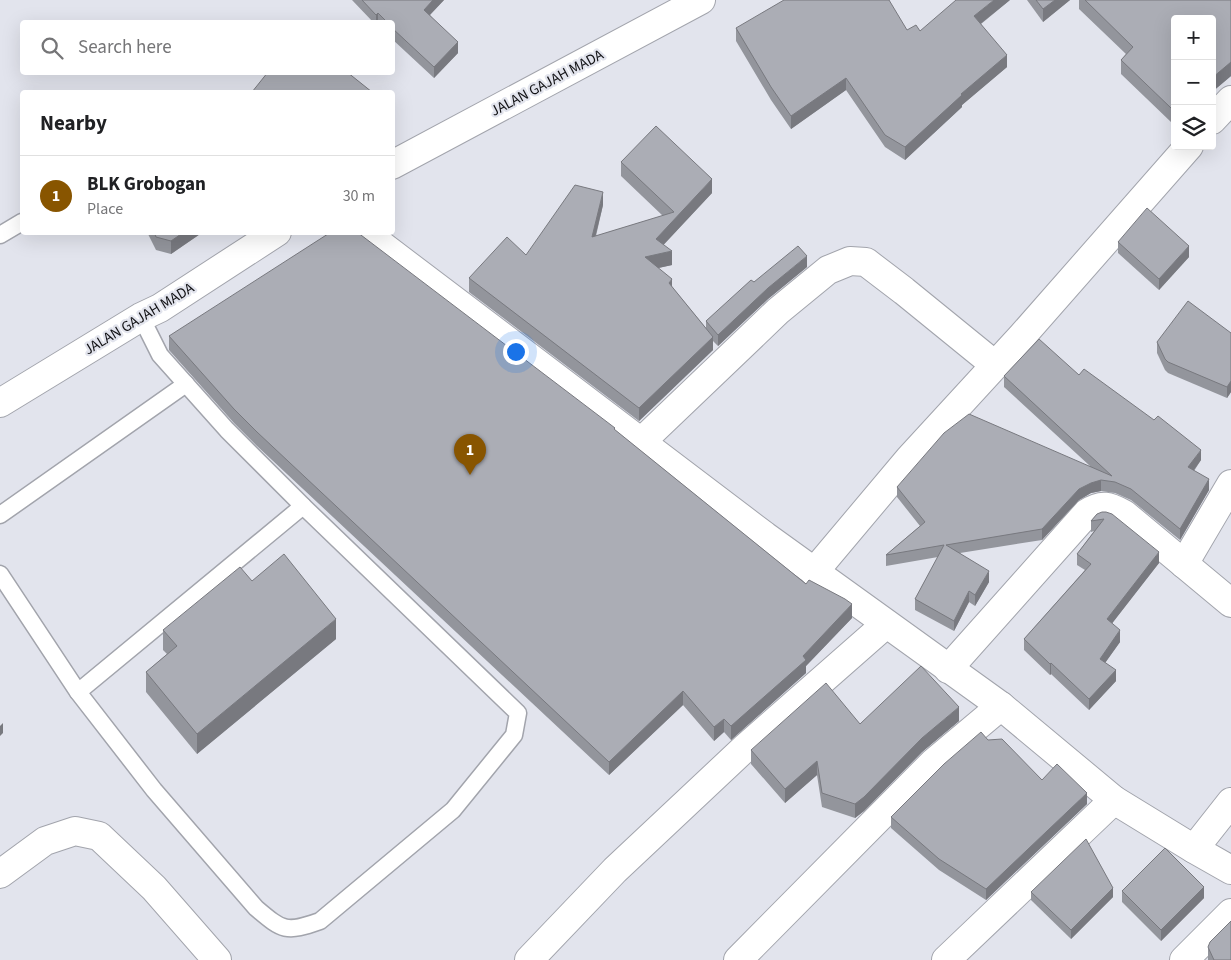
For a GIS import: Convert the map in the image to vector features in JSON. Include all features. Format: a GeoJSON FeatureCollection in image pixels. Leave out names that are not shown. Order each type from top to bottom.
{"type":"FeatureCollection","features":[{"type":"Feature","properties":{"kind":"street","name":"JALAN GAJAH MADA"},"geometry":{"type":"LineString","coordinates":[[395,163],[701,0]]}},
{"type":"Feature","properties":{"kind":"street"},"geometry":{"type":"LineString","coordinates":[[1216,116],[1231,100]]}},
{"type":"Feature","properties":{"kind":"street"},"geometry":{"type":"LineString","coordinates":[[814,572],[909,459],[1185,150]]}},
{"type":"Feature","properties":{"kind":"street","name":"JALAN GAJAH MADA"},"geometry":{"type":"LineString","coordinates":[[0,404],[141,317],[160,308],[272,235]]}},
{"type":"Feature","properties":{"kind":"street"},"geometry":{"type":"LineString","coordinates":[[368,235],[765,536],[1001,706],[1114,800],[1231,870]]}},
{"type":"Feature","properties":{"kind":"street"},"geometry":{"type":"LineString","coordinates":[[641,442],[778,311],[828,270],[850,261],[866,262],[995,364]]}},
{"type":"Feature","properties":{"kind":"street"},"geometry":{"type":"LineString","coordinates":[[1184,564],[1231,484]]}},
{"type":"Feature","properties":{"kind":"street"},"geometry":{"type":"LineString","coordinates":[[948,669],[1087,513],[1100,506],[1109,506],[1124,514],[1231,604]]}},
{"type":"Feature","properties":{"kind":"street"},"geometry":{"type":"LineString","coordinates":[[530,960],[615,870],[746,747],[886,624]]}},
{"type":"Feature","properties":{"kind":"street"},"geometry":{"type":"LineString","coordinates":[[738,960],[933,763],[1001,706]]}},
{"type":"Feature","properties":{"kind":"street"},"geometry":{"type":"LineString","coordinates":[[946,960],[1114,800]]}},
{"type":"Feature","properties":{"kind":"street"},"geometry":{"type":"LineString","coordinates":[[1194,849],[1231,802]]}},
{"type":"Feature","properties":{"kind":"street"},"geometry":{"type":"LineString","coordinates":[[0,874],[45,841],[75,831],[99,836],[154,888],[217,960]]}},
{"type":"Feature","properties":{"kind":"street"},"geometry":{"type":"LineString","coordinates":[[1184,960],[1231,913]]}},
{"type":"Feature","properties":{"kind":"lane"},"geometry":{"type":"LineString","coordinates":[[0,235],[20,223]]}},
{"type":"Feature","properties":{"kind":"lane"},"geometry":{"type":"LineString","coordinates":[[0,574],[78,692],[154,790],[256,908],[272,922],[288,929],[300,928],[320,921],[453,810],[514,735],[518,713],[227,430],[160,355],[141,317]]}},
{"type":"Feature","properties":{"kind":"lane"},"geometry":{"type":"LineString","coordinates":[[0,515],[186,384]]}},
{"type":"Feature","properties":{"kind":"lane"},"geometry":{"type":"LineString","coordinates":[[78,692],[303,506]]}},
{"type":"Feature","properties":{"kind":"building"},"geometry":{"type":"Polygon","coordinates":[[[362,0],[433,0],[424,10],[458,42],[434,67],[395,31],[395,20],[385,20],[378,13],[376,15],[362,0]]]}},
{"type":"Feature","properties":{"kind":"building"},"geometry":{"type":"Polygon","coordinates":[[[784,0],[889,0],[907,30],[916,25],[920,31],[956,0],[994,0],[974,16],[1007,55],[961,94],[905,147],[885,135],[846,78],[791,116],[771,87],[736,28],[784,0]]]}},
{"type":"Feature","properties":{"kind":"building"},"geometry":{"type":"Polygon","coordinates":[[[1036,0],[1055,0],[1043,9],[1036,0]]]}},
{"type":"Feature","properties":{"kind":"building"},"geometry":{"type":"Polygon","coordinates":[[[1085,0],[1231,0],[1231,62],[1216,75],[1216,15],[1171,15],[1171,108],[1121,60],[1133,47],[1085,0]]]}},
{"type":"Feature","properties":{"kind":"building"},"geometry":{"type":"Polygon","coordinates":[[[266,75],[351,75],[370,90],[254,90],[266,75]]]}},
{"type":"Feature","properties":{"kind":"building"},"geometry":{"type":"Polygon","coordinates":[[[656,126],[712,179],[656,239],[672,251],[645,257],[672,279],[669,283],[713,337],[639,408],[469,278],[507,237],[526,255],[575,185],[603,192],[592,237],[674,212],[621,162],[656,126]]]}},
{"type":"Feature","properties":{"kind":"building"},"geometry":{"type":"Polygon","coordinates":[[[1147,208],[1189,246],[1159,279],[1118,242],[1147,208]]]}},
{"type":"Feature","properties":{"kind":"building"},"geometry":{"type":"Polygon","coordinates":[[[155,235],[180,235],[171,241],[156,237],[155,235]]]}},
{"type":"Feature","properties":{"kind":"building"},"geometry":{"type":"Polygon","coordinates":[[[326,235],[361,235],[615,428],[806,584],[809,580],[852,604],[803,656],[806,660],[731,726],[724,719],[714,727],[683,691],[609,762],[257,432],[169,336],[326,235]]]}},
{"type":"Feature","properties":{"kind":"building"},"geometry":{"type":"Polygon","coordinates":[[[798,246],[807,256],[768,288],[718,335],[706,321],[751,280],[754,282],[798,246]]]}},
{"type":"Feature","properties":{"kind":"building"},"geometry":{"type":"Polygon","coordinates":[[[1188,301],[1231,333],[1231,381],[1227,387],[1168,362],[1157,342],[1188,301]]]}},
{"type":"Feature","properties":{"kind":"building"},"geometry":{"type":"Polygon","coordinates":[[[1039,339],[1079,375],[1084,369],[1154,420],[1158,416],[1201,450],[1188,467],[1209,479],[1180,529],[1131,489],[1115,482],[1101,480],[1079,489],[1042,529],[946,545],[989,571],[975,595],[969,591],[954,621],[915,599],[944,545],[886,555],[925,522],[897,487],[944,433],[969,414],[1112,476],[1004,376],[1039,339]]]}},
{"type":"Feature","properties":{"kind":"building"},"geometry":{"type":"Polygon","coordinates":[[[1102,512],[1112,514],[1159,552],[1107,619],[1120,630],[1100,659],[1116,670],[1089,699],[1024,639],[1091,564],[1077,554],[1104,519],[1091,521],[1097,514],[1102,512]]]}},
{"type":"Feature","properties":{"kind":"building"},"geometry":{"type":"Polygon","coordinates":[[[284,554],[336,619],[197,734],[146,672],[177,646],[163,630],[240,567],[252,581],[284,554]]]}},
{"type":"Feature","properties":{"kind":"building"},"geometry":{"type":"Polygon","coordinates":[[[921,666],[959,707],[922,738],[855,804],[822,793],[817,761],[785,789],[751,750],[826,683],[860,724],[921,666]]]}},
{"type":"Feature","properties":{"kind":"building"},"geometry":{"type":"Polygon","coordinates":[[[981,732],[988,740],[1002,739],[1042,780],[1057,764],[1087,793],[986,889],[939,859],[891,817],[944,764],[981,732]]]}},
{"type":"Feature","properties":{"kind":"building"},"geometry":{"type":"Polygon","coordinates":[[[1086,839],[1113,888],[1071,930],[1031,892],[1086,839]]]}},
{"type":"Feature","properties":{"kind":"building"},"geometry":{"type":"Polygon","coordinates":[[[1165,848],[1204,887],[1161,930],[1122,891],[1165,848]]]}},
{"type":"Feature","properties":{"kind":"building"},"geometry":{"type":"Polygon","coordinates":[[[1231,921],[1231,960],[1214,960],[1208,947],[1210,942],[1231,921]]]}},
{"type":"Feature","properties":{"kind":"place","name":"BLK Grobogan"},"geometry":{"type":"Point","coordinates":[470,475]}}]}
